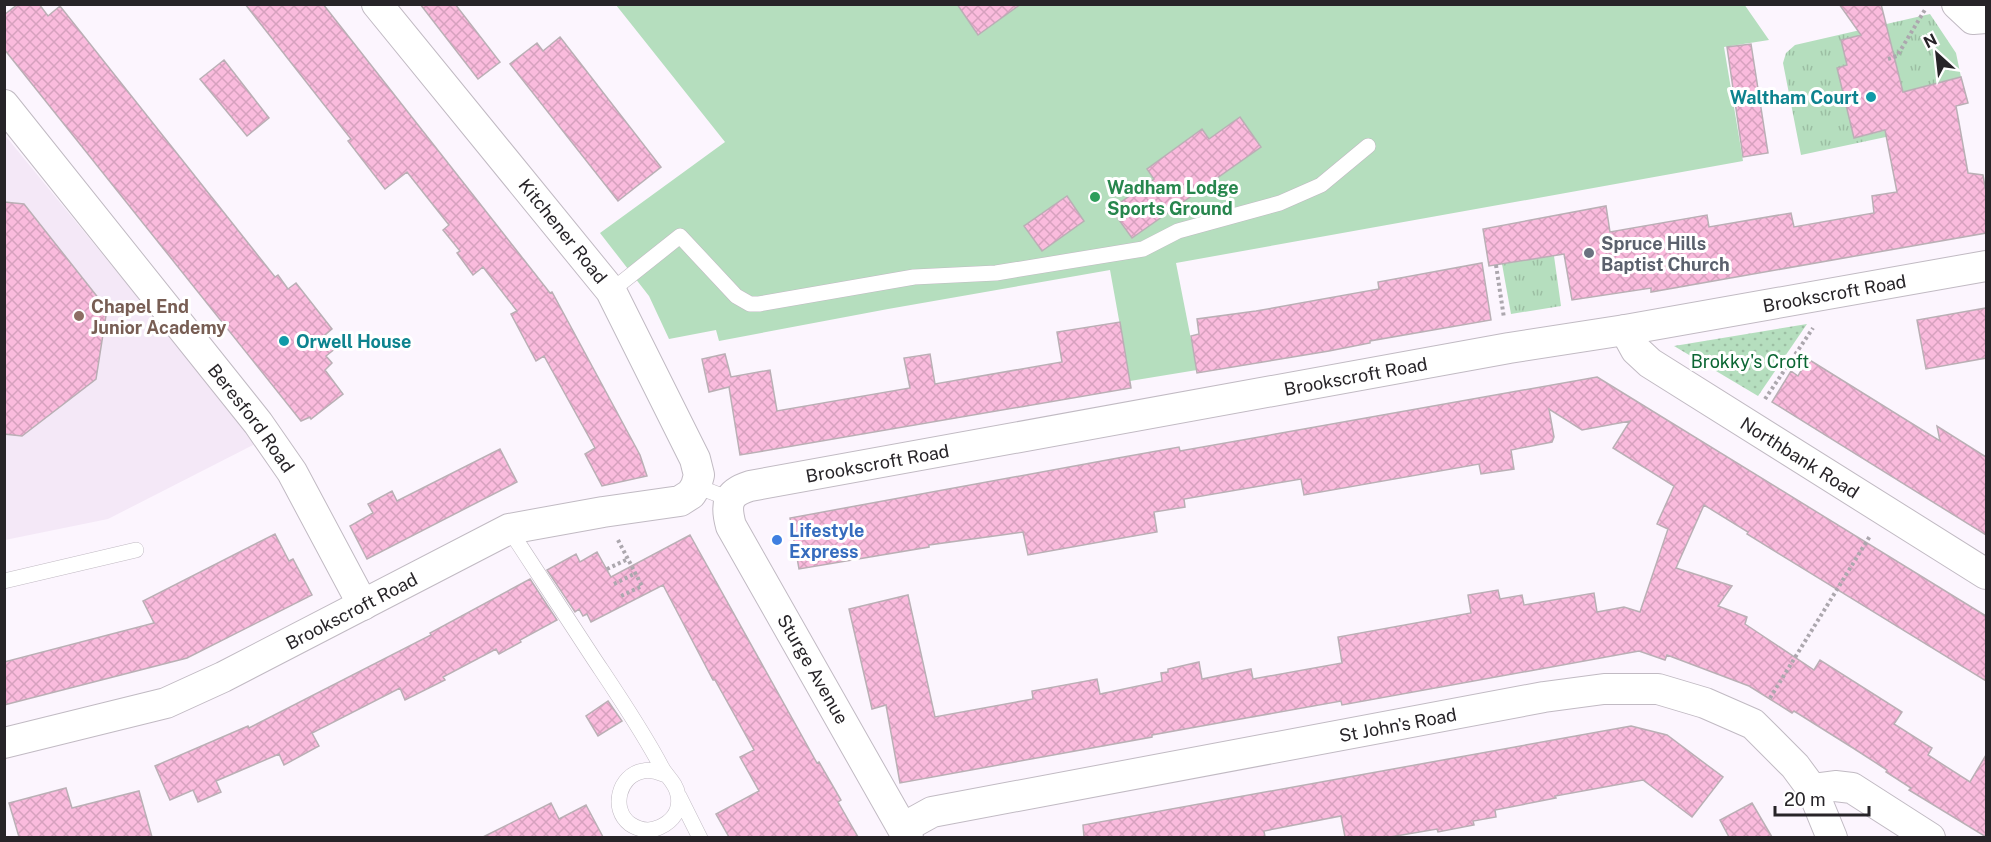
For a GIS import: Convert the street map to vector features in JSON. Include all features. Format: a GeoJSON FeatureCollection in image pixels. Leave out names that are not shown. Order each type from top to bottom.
{"type":"FeatureCollection","features":[{"type":"Feature","properties":{"kind":"street","name":"Kitchener Road"},"geometry":{"type":"LineString","coordinates":[[377,4],[611,291],[695,459],[699,475],[696,486]]}},
{"type":"Feature","properties":{"kind":"street"},"geometry":{"type":"LineString","coordinates":[[1957,4],[1972,20],[1986,18]]}},
{"type":"Feature","properties":{"kind":"street","name":"Beresford Road"},"geometry":{"type":"LineString","coordinates":[[4,105],[258,423],[292,472],[363,605]]}},
{"type":"Feature","properties":{"kind":"street","name":"Brookscroft Road"},"geometry":{"type":"LineString","coordinates":[[730,499],[737,490],[750,486],[1509,348],[1625,330],[1986,266]]}},
{"type":"Feature","properties":{"kind":"street","name":"Northbank Road"},"geometry":{"type":"LineString","coordinates":[[1625,330],[1636,350],[1650,363],[1986,574]]}},
{"type":"Feature","properties":{"kind":"street","name":"Brookscroft Road"},"geometry":{"type":"LineString","coordinates":[[4,743],[166,703],[223,677],[509,529],[680,501],[691,494],[696,486]]}},
{"type":"Feature","properties":{"kind":"street","name":"Sturge Avenue"},"geometry":{"type":"LineString","coordinates":[[730,499],[728,513],[731,526],[905,833]]}},
{"type":"Feature","properties":{"kind":"street","name":"St John's Road"},"geometry":{"type":"LineString","coordinates":[[905,833],[932,812],[1544,697],[1604,688],[1658,689],[1705,703],[1754,724],[1795,766],[1812,789],[1833,837]]}},
{"type":"Feature","properties":{"kind":"street"},"geometry":{"type":"LineString","coordinates":[[1812,789],[1835,786],[1852,788],[1930,837]]}},
{"type":"Feature","properties":{"kind":"lane"},"geometry":{"type":"LineString","coordinates":[[611,291],[680,236],[736,296],[750,304],[914,277],[996,273],[1143,249],[1178,231],[1280,203],[1321,185],[1368,146]]}},
{"type":"Feature","properties":{"kind":"lane"},"geometry":{"type":"LineString","coordinates":[[696,486],[730,499]]}},
{"type":"Feature","properties":{"kind":"lane"},"geometry":{"type":"LineString","coordinates":[[509,529],[645,735],[666,775],[676,788],[700,837]]}},
{"type":"Feature","properties":{"kind":"lane"},"geometry":{"type":"LineString","coordinates":[[4,581],[136,549]]}},
{"type":"Feature","properties":{"kind":"lane"},"geometry":{"type":"LineString","coordinates":[[666,775],[653,771],[643,771],[632,775],[623,784],[619,797],[619,806],[623,816],[629,823],[641,830],[654,830],[669,823],[678,808],[679,796]]}},
{"type":"Feature","properties":{"kind":"path"},"geometry":{"type":"LineString","coordinates":[[1888,59],[1897,56],[1927,6]]}},
{"type":"Feature","properties":{"kind":"path"},"geometry":{"type":"LineString","coordinates":[[1496,265],[1509,348]]}},
{"type":"Feature","properties":{"kind":"path"},"geometry":{"type":"LineString","coordinates":[[1748,425],[1822,314],[1821,295]]}},
{"type":"Feature","properties":{"kind":"path"},"geometry":{"type":"LineString","coordinates":[[603,512],[642,585],[621,596]]}},
{"type":"Feature","properties":{"kind":"path"},"geometry":{"type":"LineString","coordinates":[[1754,724],[1885,512]]}},
{"type":"Feature","properties":{"kind":"path"},"geometry":{"type":"LineString","coordinates":[[607,569],[628,559]]}},
{"type":"Feature","properties":{"kind":"path"},"geometry":{"type":"LineString","coordinates":[[614,584],[636,573]]}},
{"type":"Feature","properties":{"kind":"shaded area","name":"Chapel End Junior Academy"},"geometry":{"type":"Polygon","coordinates":[[[4,134],[257,443],[108,519],[5,540],[4,134]]]}},
{"type":"Feature","properties":{"kind":"green space","name":"Wadham Lodge Sports Ground"},"geometry":{"type":"Polygon","coordinates":[[[1744,4],[1769,40],[1724,47],[1743,161],[1176,263],[1197,370],[1130,381],[1110,270],[719,341],[716,330],[669,339],[649,296],[600,233],[725,142],[616,5],[1744,4]]]}},
{"type":"Feature","properties":{"kind":"green space"},"geometry":{"type":"Polygon","coordinates":[[[1930,14],[1956,53],[1961,77],[1937,83],[1947,124],[1801,155],[1783,63],[1786,53],[1795,45],[1930,14]],[[1841,40],[1847,65],[1837,68],[1854,138],[1904,126],[1841,40]]]}},
{"type":"Feature","properties":{"kind":"green space"},"geometry":{"type":"Polygon","coordinates":[[[1554,256],[1561,306],[1511,314],[1502,264],[1554,256]]]}},
{"type":"Feature","properties":{"kind":"green space","name":"Brokky's Croft"},"geometry":{"type":"Polygon","coordinates":[[[1807,324],[1758,396],[1674,346],[1807,324]]]}},
{"type":"Feature","properties":{"kind":"building"},"geometry":{"type":"Polygon","coordinates":[[[18,4],[39,4],[48,16],[60,6],[275,277],[278,275],[288,289],[296,283],[332,329],[325,335],[336,348],[326,356],[332,363],[325,370],[343,394],[311,419],[310,417],[301,421],[4,49],[4,15],[18,4]]]}},
{"type":"Feature","properties":{"kind":"building"},"geometry":{"type":"Polygon","coordinates":[[[245,4],[323,4],[550,293],[552,292],[640,455],[647,476],[602,486],[585,454],[595,448],[544,356],[536,361],[511,314],[517,311],[483,267],[473,275],[457,253],[460,251],[443,230],[449,225],[407,172],[385,189],[348,141],[351,139],[245,4]]]}},
{"type":"Feature","properties":{"kind":"building"},"geometry":{"type":"Polygon","coordinates":[[[420,4],[455,4],[500,62],[478,79],[420,4]]]}},
{"type":"Feature","properties":{"kind":"building"},"geometry":{"type":"Polygon","coordinates":[[[957,4],[1021,4],[978,35],[957,4]]]}},
{"type":"Feature","properties":{"kind":"building"},"geometry":{"type":"Polygon","coordinates":[[[1839,4],[1881,4],[1903,92],[1961,77],[1968,103],[1956,106],[1968,173],[1983,175],[1986,192],[1986,233],[1651,292],[1651,288],[1572,300],[1564,254],[1489,266],[1483,229],[1606,206],[1610,232],[1707,215],[1709,227],[1791,213],[1794,227],[1874,213],[1872,196],[1897,192],[1885,130],[1854,138],[1837,68],[1847,65],[1841,40],[1861,35],[1839,4]]]}},
{"type":"Feature","properties":{"kind":"building"},"geometry":{"type":"Polygon","coordinates":[[[560,37],[661,167],[618,201],[510,64],[537,43],[543,51],[560,37]]]}},
{"type":"Feature","properties":{"kind":"building"},"geometry":{"type":"Polygon","coordinates":[[[1751,44],[1768,153],[1743,157],[1727,47],[1751,44]]]}},
{"type":"Feature","properties":{"kind":"building"},"geometry":{"type":"Polygon","coordinates":[[[224,60],[269,118],[247,136],[200,79],[224,60]]]}},
{"type":"Feature","properties":{"kind":"building"},"geometry":{"type":"Polygon","coordinates":[[[1240,117],[1261,147],[1132,238],[1111,209],[1154,179],[1147,169],[1202,129],[1209,139],[1240,117]]]}},
{"type":"Feature","properties":{"kind":"building"},"geometry":{"type":"Polygon","coordinates":[[[1067,196],[1084,221],[1042,251],[1024,226],[1067,196]]]}},
{"type":"Feature","properties":{"kind":"building"},"geometry":{"type":"Polygon","coordinates":[[[4,202],[24,204],[107,309],[96,379],[22,436],[4,434],[4,202]]]}},
{"type":"Feature","properties":{"kind":"building"},"geometry":{"type":"Polygon","coordinates":[[[1482,263],[1491,320],[1197,373],[1191,336],[1199,334],[1197,319],[1379,289],[1378,282],[1482,263]]]}},
{"type":"Feature","properties":{"kind":"building"},"geometry":{"type":"Polygon","coordinates":[[[1986,308],[1986,358],[1926,369],[1917,320],[1986,308]]]}},
{"type":"Feature","properties":{"kind":"building"},"geometry":{"type":"Polygon","coordinates":[[[1120,322],[1131,388],[740,455],[729,387],[709,392],[702,359],[725,354],[731,377],[770,370],[777,411],[910,388],[904,358],[930,354],[935,384],[1062,362],[1057,332],[1120,322]]]}},
{"type":"Feature","properties":{"kind":"building"},"geometry":{"type":"Polygon","coordinates":[[[1808,359],[1940,441],[1937,426],[1986,457],[1986,535],[1772,402],[1791,371],[1798,376],[1808,359]]]}},
{"type":"Feature","properties":{"kind":"building"},"geometry":{"type":"Polygon","coordinates":[[[1597,377],[1986,616],[1986,681],[1747,534],[1748,532],[1704,505],[1676,568],[1732,586],[1718,606],[1747,617],[1745,624],[1814,670],[1820,660],[1902,712],[1894,724],[1932,748],[1928,755],[1970,782],[1986,755],[1986,837],[1909,790],[1911,788],[1853,748],[1749,686],[1667,655],[1665,660],[1639,651],[1342,705],[1341,701],[900,783],[886,705],[872,709],[849,609],[908,595],[935,717],[1033,699],[1032,691],[1097,679],[1100,694],[1162,681],[1161,673],[1168,672],[1168,669],[1199,662],[1202,679],[1251,669],[1253,679],[1342,663],[1338,637],[1471,613],[1468,595],[1498,590],[1500,599],[1522,595],[1524,605],[1594,593],[1597,612],[1624,607],[1640,612],[1668,529],[1657,524],[1674,486],[1613,448],[1630,421],[1582,430],[1549,409],[1554,437],[1552,442],[1511,450],[1514,469],[1481,474],[1479,464],[1304,495],[1301,479],[1184,499],[1185,507],[1154,512],[1157,532],[1028,555],[1023,532],[929,545],[929,547],[799,569],[790,518],[1179,447],[1180,451],[1597,377]]]}},
{"type":"Feature","properties":{"kind":"building"},"geometry":{"type":"Polygon","coordinates":[[[500,449],[517,482],[367,559],[350,526],[373,513],[368,504],[392,491],[397,501],[500,449]]]}},
{"type":"Feature","properties":{"kind":"building"},"geometry":{"type":"Polygon","coordinates":[[[275,534],[289,561],[293,559],[312,595],[187,658],[4,705],[4,662],[154,623],[143,601],[275,534]]]}},
{"type":"Feature","properties":{"kind":"building"},"geometry":{"type":"Polygon","coordinates":[[[690,535],[817,763],[819,762],[841,800],[838,802],[858,837],[729,837],[716,814],[759,791],[740,757],[754,750],[713,680],[663,585],[591,622],[587,614],[583,616],[579,609],[575,612],[547,570],[576,554],[580,562],[597,552],[611,577],[690,535]]]}},
{"type":"Feature","properties":{"kind":"building"},"geometry":{"type":"Polygon","coordinates":[[[530,579],[557,620],[499,654],[496,649],[443,677],[445,680],[405,700],[400,688],[312,733],[319,746],[284,765],[279,754],[216,781],[221,792],[198,802],[193,790],[170,800],[155,766],[248,726],[249,728],[431,635],[430,633],[530,579]]]}},
{"type":"Feature","properties":{"kind":"building"},"geometry":{"type":"Polygon","coordinates":[[[608,701],[622,721],[598,736],[586,716],[608,701]]]}},
{"type":"Feature","properties":{"kind":"building"},"geometry":{"type":"Polygon","coordinates":[[[1631,726],[1667,735],[1723,777],[1692,817],[1643,780],[1555,796],[1556,798],[1495,810],[1496,817],[1473,821],[1474,825],[1438,832],[1437,829],[1390,837],[1345,837],[1341,816],[1264,831],[1265,837],[1084,837],[1083,825],[1631,726]]]}},
{"type":"Feature","properties":{"kind":"building"},"geometry":{"type":"Polygon","coordinates":[[[66,788],[72,808],[139,791],[152,837],[19,837],[9,803],[66,788]]]}},
{"type":"Feature","properties":{"kind":"building"},"geometry":{"type":"Polygon","coordinates":[[[551,803],[559,819],[586,805],[603,837],[483,837],[551,803]]]}},
{"type":"Feature","properties":{"kind":"building"},"geometry":{"type":"Polygon","coordinates":[[[1752,803],[1772,837],[1729,837],[1720,820],[1752,803]]]}},
{"type":"Feature","properties":{"kind":"place","name":"Waltham Court"},"geometry":{"type":"Point","coordinates":[1871,97]}},
{"type":"Feature","properties":{"kind":"place","name":"Wadham Lodge Sports Ground"},"geometry":{"type":"Point","coordinates":[1095,197]}},
{"type":"Feature","properties":{"kind":"place","name":"Spruce Hills Baptist Church"},"geometry":{"type":"Point","coordinates":[1589,253]}},
{"type":"Feature","properties":{"kind":"place","name":"Chapel End Junior Academy"},"geometry":{"type":"Point","coordinates":[79,316]}},
{"type":"Feature","properties":{"kind":"place","name":"Orwell House"},"geometry":{"type":"Point","coordinates":[284,341]}},
{"type":"Feature","properties":{"kind":"place","name":"Lifestyle Express"},"geometry":{"type":"Point","coordinates":[777,540]}}]}
